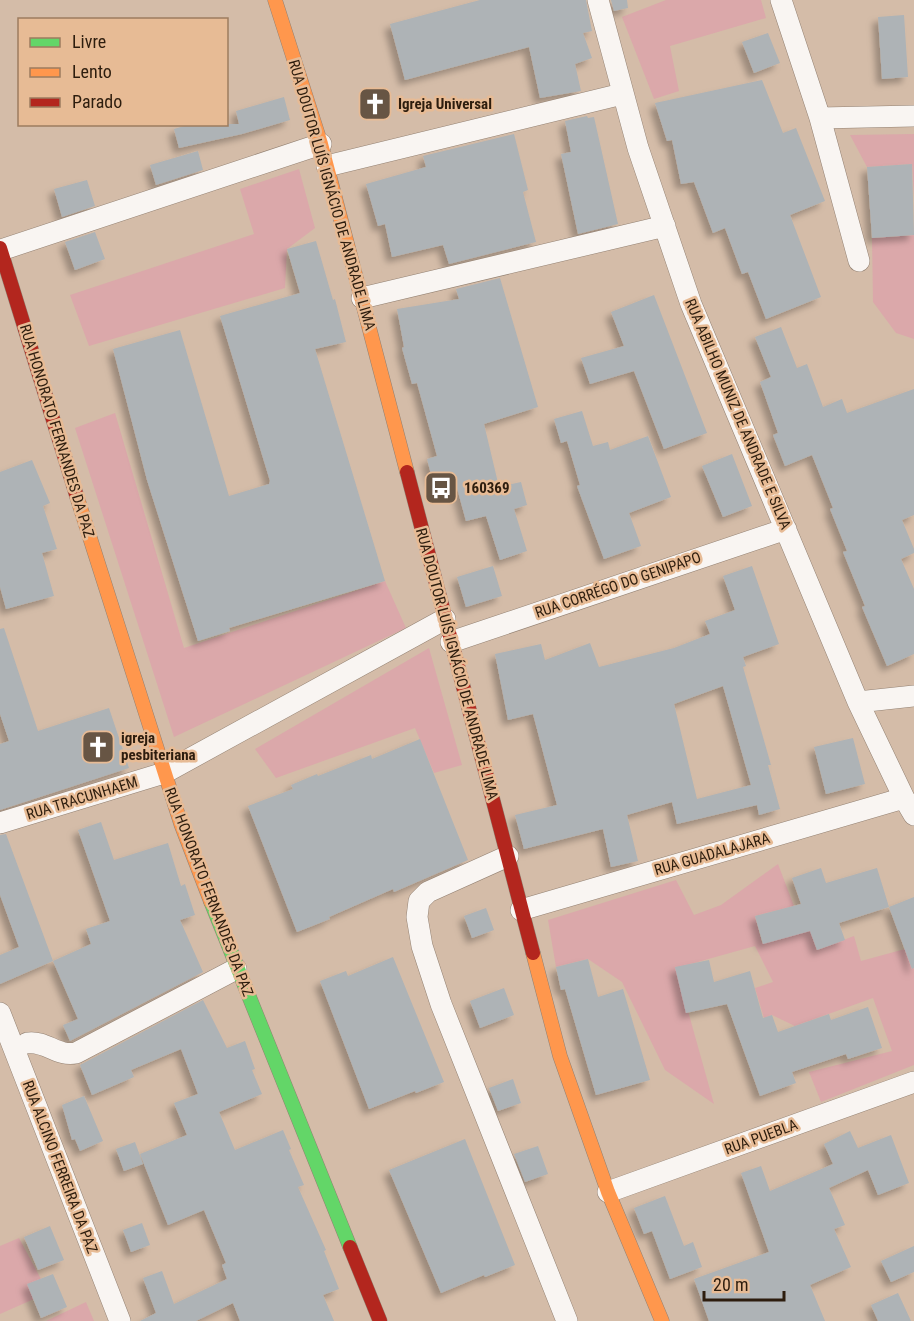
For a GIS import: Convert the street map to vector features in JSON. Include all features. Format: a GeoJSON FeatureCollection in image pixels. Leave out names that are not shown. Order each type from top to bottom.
{"type":"FeatureCollection","features":[{"type":"Feature","properties":{"kind":"main road","name":"RUA DOUTOR LUÍS IGNÁCIO DE ANDRADE LIMA"},"geometry":{"type":"LineString","coordinates":[[275,0],[327,166],[560,1056],[608,1192],[662,1321]]}},
{"type":"Feature","properties":{"kind":"main road","name":"RUA HONORATO FERNANDES DA PAZ"},"geometry":{"type":"LineString","coordinates":[[0,249],[10,314],[181,824],[236,969],[380,1321]]}},
{"type":"Feature","properties":{"kind":"street","name":"RUA ABILHO MUNIZ DE ANDRADE E SILVA"},"geometry":{"type":"LineString","coordinates":[[598,0],[622,94],[691,304],[858,702],[909,807]]}},
{"type":"Feature","properties":{"kind":"street"},"geometry":{"type":"LineString","coordinates":[[781,0],[820,118],[859,261]]}},
{"type":"Feature","properties":{"kind":"street"},"geometry":{"type":"LineString","coordinates":[[327,166],[622,94]]}},
{"type":"Feature","properties":{"kind":"street"},"geometry":{"type":"LineString","coordinates":[[820,118],[914,116]]}},
{"type":"Feature","properties":{"kind":"street"},"geometry":{"type":"LineString","coordinates":[[0,249],[321,144]]}},
{"type":"Feature","properties":{"kind":"street"},"geometry":{"type":"LineString","coordinates":[[362,298],[665,226]]}},
{"type":"Feature","properties":{"kind":"street","name":"RUA CORRÉGO DO GENIPAPO"},"geometry":{"type":"LineString","coordinates":[[451,642],[786,529]]}},
{"type":"Feature","properties":{"kind":"street"},"geometry":{"type":"LineString","coordinates":[[164,773],[445,619]]}},
{"type":"Feature","properties":{"kind":"street"},"geometry":{"type":"LineString","coordinates":[[858,702],[914,696]]}},
{"type":"Feature","properties":{"kind":"street","name":"RUA TRACUNHAEM"},"geometry":{"type":"LineString","coordinates":[[0,823],[164,773]]}},
{"type":"Feature","properties":{"kind":"street","name":"RUA GUADALAJARA"},"geometry":{"type":"LineString","coordinates":[[521,910],[909,807]]}},
{"type":"Feature","properties":{"kind":"street"},"geometry":{"type":"LineString","coordinates":[[508,856],[428,892],[419,901],[417,917],[422,946],[441,1004],[567,1321]]}},
{"type":"Feature","properties":{"kind":"street"},"geometry":{"type":"LineString","coordinates":[[27,1043],[41,1043],[67,1054],[76,1053],[236,969]]}},
{"type":"Feature","properties":{"kind":"street","name":"RUA ALCINO FERREIRA DA PAZ"},"geometry":{"type":"LineString","coordinates":[[0,1013],[120,1321]]}},
{"type":"Feature","properties":{"kind":"street","name":"RUA PUEBLA"},"geometry":{"type":"LineString","coordinates":[[608,1192],[914,1082]]}},
{"type":"Feature","properties":{"kind":"shaded area"},"geometry":{"type":"Polygon","coordinates":[[[666,0],[761,0],[766,18],[670,46],[679,91],[654,99],[622,17],[666,0]]]}},
{"type":"Feature","properties":{"kind":"shaded area"},"geometry":{"type":"Polygon","coordinates":[[[914,134],[914,196],[912,164],[867,167],[850,135],[914,134]]]}},
{"type":"Feature","properties":{"kind":"shaded area"},"geometry":{"type":"Polygon","coordinates":[[[299,169],[315,228],[287,249],[285,288],[89,346],[70,295],[254,234],[240,189],[299,169]]]}},
{"type":"Feature","properties":{"kind":"shaded area"},"geometry":{"type":"Polygon","coordinates":[[[914,235],[914,339],[896,333],[873,302],[872,238],[914,235]]]}},
{"type":"Feature","properties":{"kind":"shaded area"},"geometry":{"type":"Polygon","coordinates":[[[115,413],[184,648],[385,581],[406,628],[174,737],[75,428],[115,413]]]}},
{"type":"Feature","properties":{"kind":"shaded area"},"geometry":{"type":"Polygon","coordinates":[[[429,648],[462,765],[434,773],[415,728],[276,778],[255,749],[429,648]]]}},
{"type":"Feature","properties":{"kind":"shaded area"},"geometry":{"type":"Polygon","coordinates":[[[778,864],[794,906],[755,916],[762,943],[810,929],[817,950],[854,936],[861,961],[905,949],[914,960],[914,1065],[821,1102],[809,1072],[892,1051],[873,998],[795,1026],[772,1015],[764,1018],[755,988],[773,982],[755,946],[676,968],[714,1104],[665,1070],[622,982],[588,959],[556,967],[548,920],[676,880],[694,915],[721,905],[778,864]]]}},
{"type":"Feature","properties":{"kind":"shaded area"},"geometry":{"type":"Polygon","coordinates":[[[19,1238],[41,1279],[34,1299],[0,1314],[0,1246],[19,1238]]]}},
{"type":"Feature","properties":{"kind":"shaded area"},"geometry":{"type":"Polygon","coordinates":[[[86,1302],[94,1321],[46,1321],[86,1302]]]}},
{"type":"Feature","properties":{"kind":"building"},"geometry":{"type":"Polygon","coordinates":[[[480,0],[586,0],[592,31],[583,33],[592,58],[575,64],[581,91],[540,98],[529,47],[405,80],[390,24],[480,0]]]}},
{"type":"Feature","properties":{"kind":"building"},"geometry":{"type":"Polygon","coordinates":[[[611,0],[627,0],[628,8],[614,11],[611,0]]]}},
{"type":"Feature","properties":{"kind":"building"},"geometry":{"type":"Polygon","coordinates":[[[904,15],[908,77],[882,79],[878,17],[904,15]]]}},
{"type":"Feature","properties":{"kind":"building"},"geometry":{"type":"Polygon","coordinates":[[[768,33],[780,63],[754,73],[742,42],[768,33]]]}},
{"type":"Feature","properties":{"kind":"building"},"geometry":{"type":"Polygon","coordinates":[[[762,80],[783,133],[796,128],[825,201],[790,215],[821,297],[766,319],[748,272],[742,274],[725,228],[713,233],[694,182],[681,184],[672,140],[667,141],[655,103],[762,80]]]}},
{"type":"Feature","properties":{"kind":"building"},"geometry":{"type":"Polygon","coordinates":[[[284,97],[290,120],[242,134],[179,148],[174,129],[184,126],[239,124],[236,111],[284,97]]]}},
{"type":"Feature","properties":{"kind":"building"},"geometry":{"type":"Polygon","coordinates":[[[587,116],[588,118],[594,117],[618,224],[578,234],[561,154],[571,152],[565,121],[587,116]]]}},
{"type":"Feature","properties":{"kind":"building"},"geometry":{"type":"Polygon","coordinates":[[[514,134],[528,190],[523,192],[536,242],[449,264],[443,245],[392,257],[385,224],[378,226],[366,184],[426,167],[423,156],[514,134]]]}},
{"type":"Feature","properties":{"kind":"building"},"geometry":{"type":"Polygon","coordinates":[[[198,151],[203,170],[156,185],[150,165],[198,151]]]}},
{"type":"Feature","properties":{"kind":"building"},"geometry":{"type":"Polygon","coordinates":[[[912,164],[914,235],[872,238],[867,167],[912,164]]]}},
{"type":"Feature","properties":{"kind":"building"},"geometry":{"type":"Polygon","coordinates":[[[87,180],[95,206],[62,217],[54,189],[87,180]]]}},
{"type":"Feature","properties":{"kind":"building"},"geometry":{"type":"Polygon","coordinates":[[[95,232],[105,259],[75,270],[65,242],[95,232]]]}},
{"type":"Feature","properties":{"kind":"building"},"geometry":{"type":"Polygon","coordinates":[[[316,241],[346,342],[315,349],[385,581],[229,628],[230,631],[198,641],[147,480],[113,349],[180,330],[229,496],[269,484],[220,316],[300,293],[287,249],[316,241]]]}},
{"type":"Feature","properties":{"kind":"building"},"geometry":{"type":"Polygon","coordinates":[[[500,278],[538,407],[484,424],[499,487],[521,482],[527,505],[514,509],[527,551],[500,560],[486,516],[466,521],[454,477],[433,482],[427,459],[437,456],[417,383],[412,384],[402,348],[404,347],[397,309],[459,299],[456,289],[500,278]]]}},
{"type":"Feature","properties":{"kind":"building"},"geometry":{"type":"Polygon","coordinates":[[[654,295],[707,433],[664,449],[634,371],[590,384],[581,358],[624,346],[611,312],[654,295]]]}},
{"type":"Feature","properties":{"kind":"building"},"geometry":{"type":"Polygon","coordinates":[[[781,327],[797,368],[807,364],[823,407],[842,399],[847,413],[914,389],[914,515],[902,520],[914,553],[901,559],[914,589],[914,654],[887,666],[862,607],[865,606],[843,552],[847,551],[830,509],[833,508],[812,455],[785,466],[773,435],[778,433],[760,382],[771,377],[755,337],[781,327]]]}},
{"type":"Feature","properties":{"kind":"building"},"geometry":{"type":"Polygon","coordinates":[[[582,411],[593,446],[608,442],[610,450],[648,436],[671,497],[629,513],[641,546],[604,559],[577,486],[580,485],[567,441],[561,443],[554,419],[582,411]]]}},
{"type":"Feature","properties":{"kind":"building"},"geometry":{"type":"Polygon","coordinates":[[[732,454],[752,506],[723,517],[702,466],[732,454]]]}},
{"type":"Feature","properties":{"kind":"building"},"geometry":{"type":"Polygon","coordinates":[[[32,460],[50,503],[43,506],[57,549],[42,553],[54,596],[6,609],[0,587],[0,472],[32,460]]]}},
{"type":"Feature","properties":{"kind":"building"},"geometry":{"type":"Polygon","coordinates":[[[493,566],[502,596],[466,607],[457,577],[493,566]]]}},
{"type":"Feature","properties":{"kind":"building"},"geometry":{"type":"Polygon","coordinates":[[[752,566],[779,644],[743,657],[746,666],[743,667],[771,765],[768,765],[780,809],[759,815],[757,805],[677,824],[672,802],[627,815],[638,861],[611,867],[603,829],[524,849],[515,815],[557,805],[533,714],[508,720],[495,654],[541,644],[545,660],[590,643],[599,667],[674,648],[710,634],[705,621],[735,610],[723,576],[752,566]],[[723,686],[674,704],[697,799],[751,785],[723,686]]]}},
{"type":"Feature","properties":{"kind":"building"},"geometry":{"type":"Polygon","coordinates":[[[4,628],[38,731],[109,708],[129,768],[0,810],[0,744],[9,741],[0,714],[0,629],[4,628]]]}},
{"type":"Feature","properties":{"kind":"building"},"geometry":{"type":"Polygon","coordinates":[[[853,738],[865,784],[826,794],[814,747],[853,738]]]}},
{"type":"Feature","properties":{"kind":"building"},"geometry":{"type":"Polygon","coordinates":[[[420,739],[468,860],[394,892],[393,889],[297,932],[248,806],[293,789],[291,785],[317,774],[318,776],[371,755],[372,759],[420,739]]]}},
{"type":"Feature","properties":{"kind":"building"},"geometry":{"type":"Polygon","coordinates":[[[101,822],[114,860],[168,843],[181,886],[185,884],[195,915],[180,920],[203,972],[70,1041],[63,1025],[78,1019],[53,961],[91,944],[86,929],[110,921],[78,830],[101,822]]]}},
{"type":"Feature","properties":{"kind":"building"},"geometry":{"type":"Polygon","coordinates":[[[6,834],[53,961],[0,984],[0,955],[19,947],[0,895],[0,835],[6,834]]]}},
{"type":"Feature","properties":{"kind":"building"},"geometry":{"type":"Polygon","coordinates":[[[821,868],[826,883],[877,868],[889,907],[839,923],[845,940],[817,950],[810,931],[763,944],[755,916],[801,904],[792,878],[821,868]]]}},
{"type":"Feature","properties":{"kind":"building"},"geometry":{"type":"Polygon","coordinates":[[[914,897],[914,968],[912,969],[889,907],[914,897]]]}},
{"type":"Feature","properties":{"kind":"building"},"geometry":{"type":"Polygon","coordinates":[[[486,908],[494,930],[472,938],[464,916],[486,908]]]}},
{"type":"Feature","properties":{"kind":"building"},"geometry":{"type":"Polygon","coordinates":[[[393,957],[444,1082],[369,1109],[320,981],[346,971],[348,976],[393,957]]]}},
{"type":"Feature","properties":{"kind":"building"},"geometry":{"type":"Polygon","coordinates":[[[588,959],[598,997],[623,989],[650,1080],[596,1095],[565,989],[561,990],[556,967],[588,959]]]}},
{"type":"Feature","properties":{"kind":"building"},"geometry":{"type":"Polygon","coordinates":[[[709,960],[714,982],[750,971],[763,1018],[772,1015],[778,1032],[829,1014],[831,1020],[868,1007],[882,1048],[848,1059],[846,1054],[792,1072],[796,1083],[760,1096],[727,1004],[686,1013],[675,967],[709,960]]]}},
{"type":"Feature","properties":{"kind":"building"},"geometry":{"type":"Polygon","coordinates":[[[504,988],[514,1015],[480,1028],[470,1001],[504,988]]]}},
{"type":"Feature","properties":{"kind":"building"},"geometry":{"type":"Polygon","coordinates":[[[203,1000],[227,1048],[245,1041],[255,1069],[252,1070],[262,1094],[219,1112],[235,1150],[283,1130],[304,1185],[298,1187],[326,1250],[324,1251],[339,1289],[323,1295],[334,1321],[240,1321],[233,1303],[196,1321],[140,1321],[156,1313],[143,1278],[162,1271],[174,1304],[227,1279],[222,1265],[226,1263],[204,1210],[168,1225],[140,1154],[187,1135],[174,1103],[198,1094],[181,1049],[131,1070],[134,1077],[92,1095],[80,1065],[203,1000]]]}},
{"type":"Feature","properties":{"kind":"building"},"geometry":{"type":"Polygon","coordinates":[[[513,1079],[521,1103],[498,1111],[489,1088],[513,1079]]]}},
{"type":"Feature","properties":{"kind":"building"},"geometry":{"type":"Polygon","coordinates":[[[84,1096],[103,1141],[80,1151],[75,1139],[72,1140],[62,1105],[84,1096]]]}},
{"type":"Feature","properties":{"kind":"building"},"geometry":{"type":"Polygon","coordinates":[[[850,1131],[858,1148],[891,1135],[909,1183],[878,1195],[868,1170],[829,1188],[845,1225],[834,1229],[851,1267],[810,1285],[825,1321],[709,1321],[694,1279],[769,1252],[741,1173],[761,1166],[770,1191],[833,1164],[824,1144],[850,1131]]]}},
{"type":"Feature","properties":{"kind":"building"},"geometry":{"type":"Polygon","coordinates":[[[465,1139],[515,1265],[441,1293],[389,1170],[465,1139]]]}},
{"type":"Feature","properties":{"kind":"building"},"geometry":{"type":"Polygon","coordinates":[[[135,1142],[143,1164],[124,1171],[116,1149],[135,1142]]]}},
{"type":"Feature","properties":{"kind":"building"},"geometry":{"type":"Polygon","coordinates":[[[538,1146],[548,1174],[525,1182],[514,1154],[538,1146]]]}},
{"type":"Feature","properties":{"kind":"building"},"geometry":{"type":"Polygon","coordinates":[[[665,1196],[684,1246],[693,1242],[702,1267],[670,1279],[652,1231],[644,1234],[634,1208],[665,1196]]]}},
{"type":"Feature","properties":{"kind":"building"},"geometry":{"type":"Polygon","coordinates":[[[142,1223],[150,1245],[131,1252],[123,1230],[142,1223]]]}},
{"type":"Feature","properties":{"kind":"building"},"geometry":{"type":"Polygon","coordinates":[[[50,1226],[64,1260],[38,1270],[24,1237],[50,1226]]]}},
{"type":"Feature","properties":{"kind":"building"},"geometry":{"type":"Polygon","coordinates":[[[914,1246],[914,1272],[891,1282],[881,1261],[914,1246]]]}},
{"type":"Feature","properties":{"kind":"building"},"geometry":{"type":"Polygon","coordinates":[[[53,1274],[67,1307],[41,1318],[27,1284],[53,1274]]]}},
{"type":"Feature","properties":{"kind":"building"},"geometry":{"type":"Polygon","coordinates":[[[898,1293],[911,1321],[878,1321],[871,1305],[898,1293]]]}},
{"type":"Feature","properties":{"kind":"traffic: fast"},"geometry":{"type":"LineString","coordinates":[[211,902],[350,1247]]}},
{"type":"Feature","properties":{"kind":"traffic: slow"},"geometry":{"type":"LineString","coordinates":[[275,0],[321,144],[407,472]]}},
{"type":"Feature","properties":{"kind":"traffic: slow"},"geometry":{"type":"LineString","coordinates":[[77,497],[181,824],[211,902]]}},
{"type":"Feature","properties":{"kind":"traffic: slow"},"geometry":{"type":"LineString","coordinates":[[533,953],[560,1056],[608,1192],[662,1321]]}},
{"type":"Feature","properties":{"kind":"traffic: jam"},"geometry":{"type":"LineString","coordinates":[[0,248],[77,497]]}},
{"type":"Feature","properties":{"kind":"traffic: jam"},"geometry":{"type":"LineString","coordinates":[[407,472],[533,953]]}},
{"type":"Feature","properties":{"kind":"traffic: jam"},"geometry":{"type":"LineString","coordinates":[[350,1247],[380,1321]]}},
{"type":"Feature","properties":{"kind":"place","name":"Igreja Universal"},"geometry":{"type":"Point","coordinates":[375,104]}},
{"type":"Feature","properties":{"kind":"place","name":"160369"},"geometry":{"type":"Point","coordinates":[441,488]}},
{"type":"Feature","properties":{"kind":"place","name":"igreja pesbiteriana"},"geometry":{"type":"Point","coordinates":[98,747]}}]}
